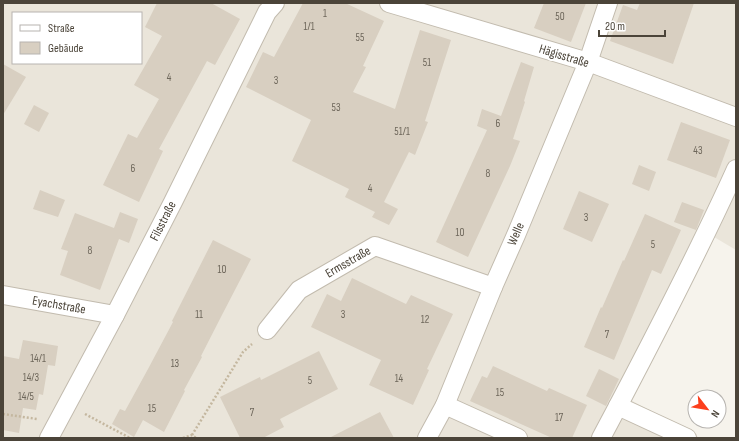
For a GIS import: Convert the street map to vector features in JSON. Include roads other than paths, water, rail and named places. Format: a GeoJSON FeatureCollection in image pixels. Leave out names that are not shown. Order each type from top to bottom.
{"type":"FeatureCollection","features":[{"type":"Feature","properties":{"kind":"street","name":"Filsstraße"},"geometry":{"type":"LineString","coordinates":[[53,430],[115,315],[173,202],[267,12],[275,3]]}},
{"type":"Feature","properties":{"kind":"street","name":"Hägisstraße"},"geometry":{"type":"LineString","coordinates":[[388,3],[588,62],[736,117]]}},
{"type":"Feature","properties":{"kind":"street","name":"Welle"},"geometry":{"type":"LineString","coordinates":[[427,438],[445,405],[588,62],[608,3]]}},
{"type":"Feature","properties":{"kind":"street"},"geometry":{"type":"LineString","coordinates":[[601,438],[677,292],[736,169]]}},
{"type":"Feature","properties":{"kind":"street","name":"Ermsstraße"},"geometry":{"type":"LineString","coordinates":[[267,330],[299,290],[375,246],[493,287]]}},
{"type":"Feature","properties":{"kind":"street","name":"Eyachstraße"},"geometry":{"type":"LineString","coordinates":[[3,295],[115,315]]}},
{"type":"Feature","properties":{"kind":"street"},"geometry":{"type":"LineString","coordinates":[[445,405],[518,438]]}},
{"type":"Feature","properties":{"kind":"street"},"geometry":{"type":"LineString","coordinates":[[618,406],[687,438]]}}]}
